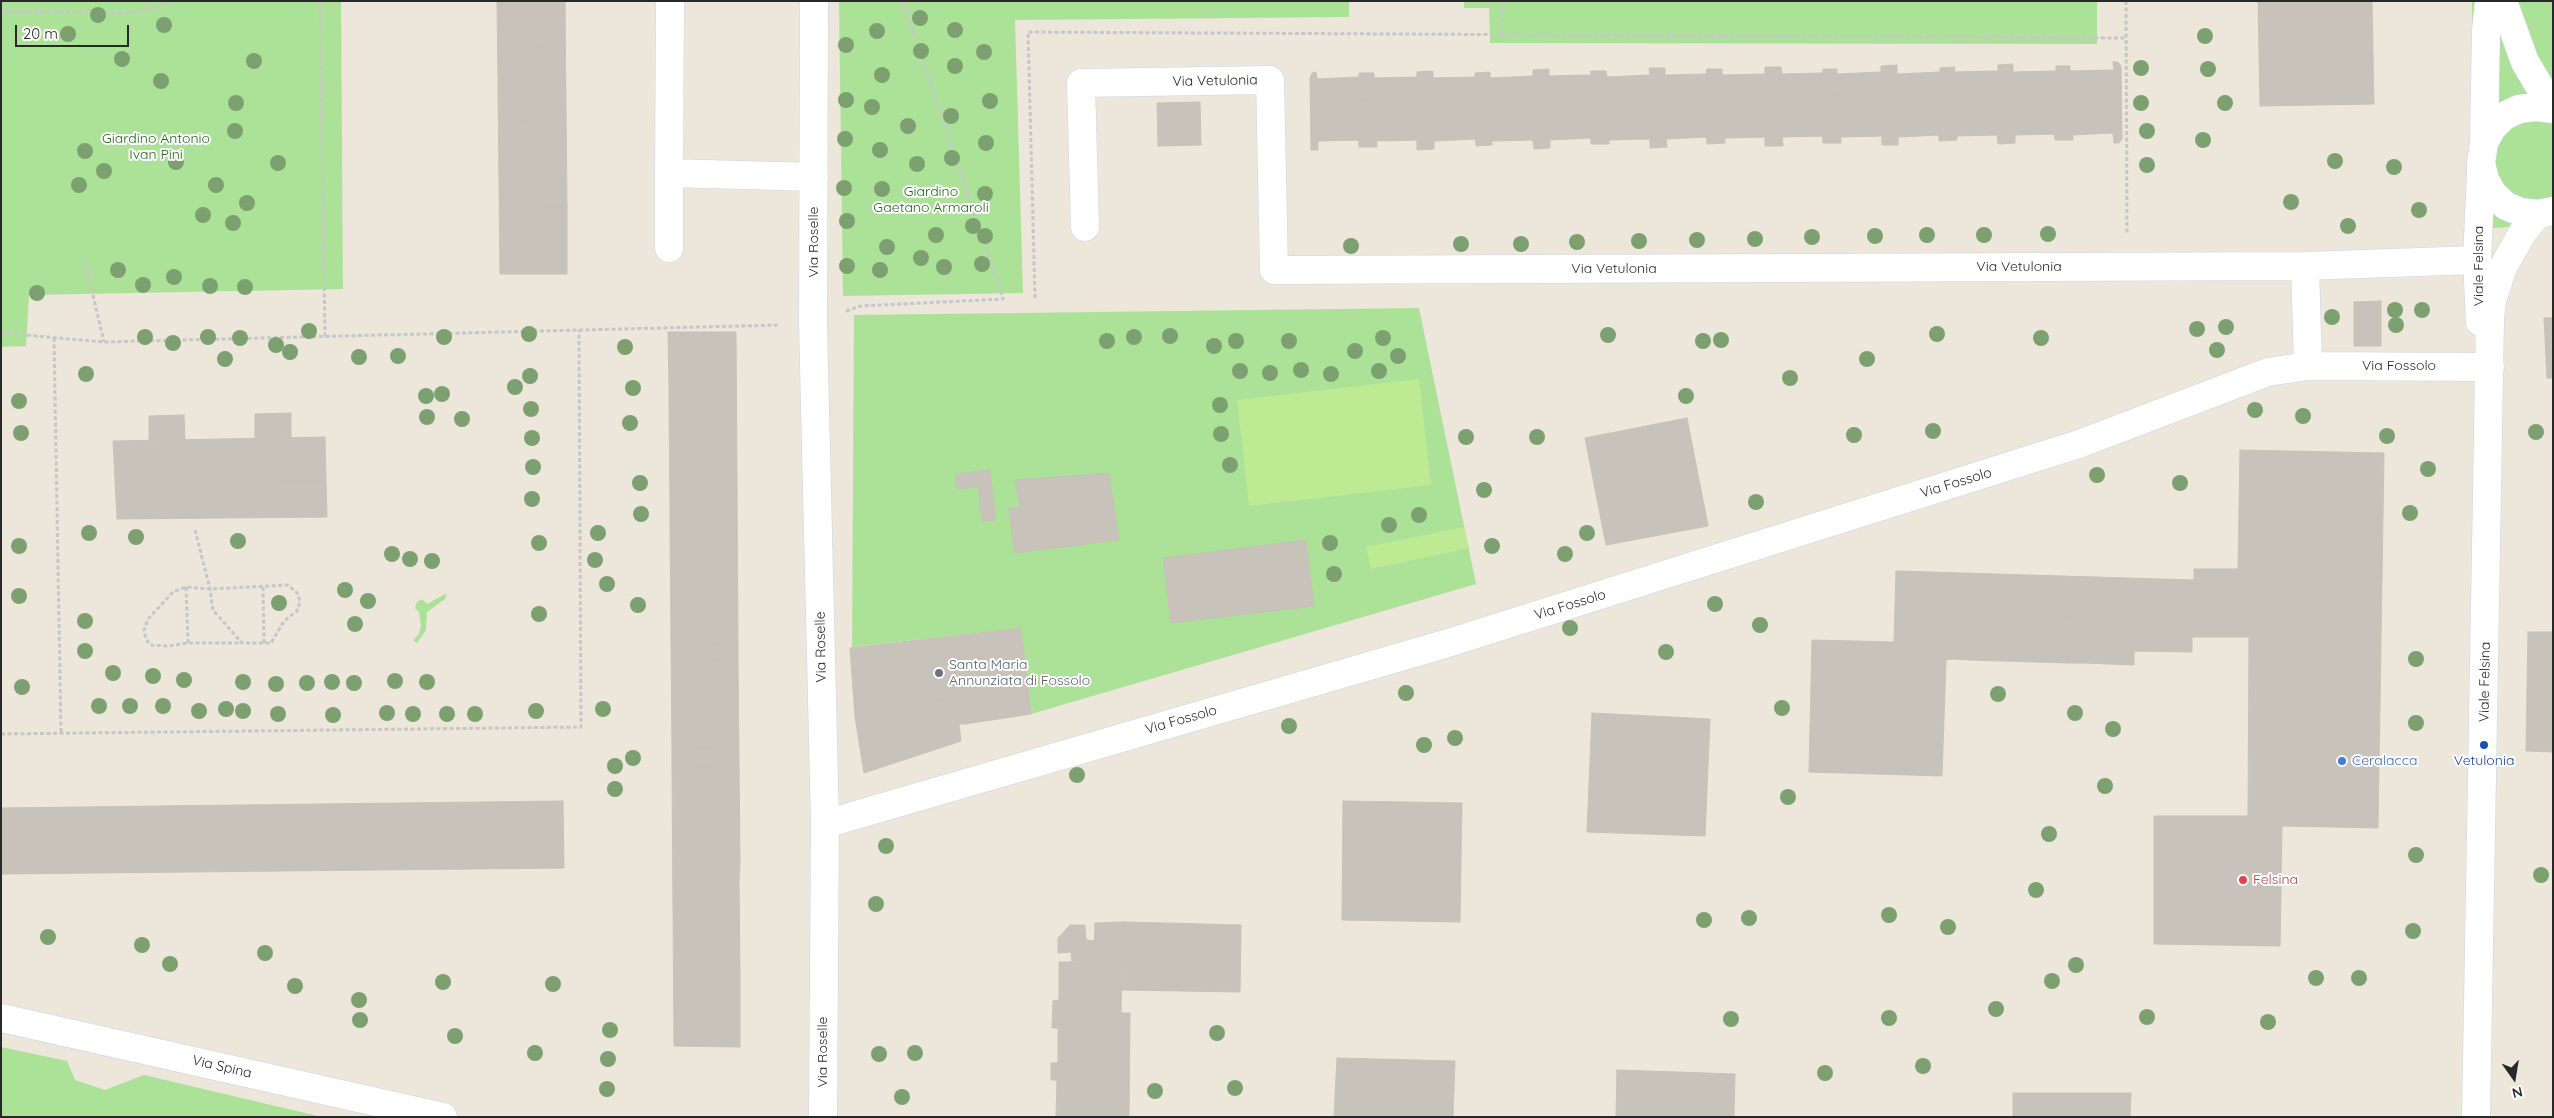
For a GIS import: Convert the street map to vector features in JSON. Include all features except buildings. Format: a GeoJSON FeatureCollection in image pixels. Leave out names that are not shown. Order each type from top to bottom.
{"type":"FeatureCollection","features":[{"type":"Feature","properties":{"kind":"street"},"geometry":{"type":"LineString","coordinates":[[668,248],[670,1]]}},
{"type":"Feature","properties":{"kind":"street","name":"Via Roselle"},"geometry":{"type":"LineString","coordinates":[[814,1],[813,324],[825,824],[822,1117]]}},
{"type":"Feature","properties":{"kind":"street","name":"Viale Felsina"},"geometry":{"type":"LineString","coordinates":[[2489,1],[2486,30],[2477,260],[2479,317],[2490,366]]}},
{"type":"Feature","properties":{"kind":"street"},"geometry":{"type":"LineString","coordinates":[[2503,1],[2525,62],[2553,109]]}},
{"type":"Feature","properties":{"kind":"street","name":"Via Vetulonia"},"geometry":{"type":"LineString","coordinates":[[1086,227],[1081,83],[1270,80],[1274,270],[2305,266],[2477,260]]}},
{"type":"Feature","properties":{"kind":"street"},"geometry":{"type":"LineString","coordinates":[[2545,212],[2521,212],[2506,206],[2493,194],[2485,180],[2482,153],[2492,128],[2504,116],[2519,108],[2553,109]]}},
{"type":"Feature","properties":{"kind":"street"},"geometry":{"type":"LineString","coordinates":[[669,173],[814,177]]}},
{"type":"Feature","properties":{"kind":"street","name":"Viale Felsina"},"geometry":{"type":"LineString","coordinates":[[2476,1117],[2490,318],[2496,288],[2512,250],[2545,212]]}},
{"type":"Feature","properties":{"kind":"street"},"geometry":{"type":"LineString","coordinates":[[2305,266],[2308,366]]}},
{"type":"Feature","properties":{"kind":"street","name":"Via Fossolo"},"geometry":{"type":"LineString","coordinates":[[825,824],[1454,641],[2079,444],[2268,372],[2308,366],[2490,366]]}},
{"type":"Feature","properties":{"kind":"street","name":"Via Spina"},"geometry":{"type":"LineString","coordinates":[[1,1018],[442,1117]]}},
{"type":"Feature","properties":{"kind":"path"},"geometry":{"type":"LineString","coordinates":[[1,11],[127,13],[162,6],[169,1]]}},
{"type":"Feature","properties":{"kind":"path"},"geometry":{"type":"LineString","coordinates":[[320,1],[325,337]]}},
{"type":"Feature","properties":{"kind":"path"},"geometry":{"type":"LineString","coordinates":[[1,333],[104,342],[813,324],[861,306],[1004,299],[903,1]]}},
{"type":"Feature","properties":{"kind":"path"},"geometry":{"type":"LineString","coordinates":[[1502,35],[1503,1]]}},
{"type":"Feature","properties":{"kind":"path"},"geometry":{"type":"LineString","coordinates":[[2126,1],[2127,241]]}},
{"type":"Feature","properties":{"kind":"path"},"geometry":{"type":"LineString","coordinates":[[1035,298],[1028,32],[2127,38]]}},
{"type":"Feature","properties":{"kind":"path"},"geometry":{"type":"LineString","coordinates":[[84,258],[104,342]]}},
{"type":"Feature","properties":{"kind":"path"},"geometry":{"type":"LineString","coordinates":[[1,734],[581,727],[579,330]]}},
{"type":"Feature","properties":{"kind":"path"},"geometry":{"type":"LineString","coordinates":[[54,338],[61,732]]}},
{"type":"Feature","properties":{"kind":"path"},"geometry":{"type":"LineString","coordinates":[[195,530],[210,589],[213,610],[242,644]]}},
{"type":"Feature","properties":{"kind":"path"},"geometry":{"type":"LineString","coordinates":[[288,586],[298,594],[300,602],[297,611],[284,621],[271,643],[188,643],[168,646],[150,644],[144,630],[148,619],[173,592],[186,587],[210,589],[288,586]]}},
{"type":"Feature","properties":{"kind":"path"},"geometry":{"type":"LineString","coordinates":[[186,587],[188,643]]}},
{"type":"Feature","properties":{"kind":"path"},"geometry":{"type":"LineString","coordinates":[[263,587],[264,643]]}},
{"type":"Feature","properties":{"kind":"green space","name":"Giardino Antonio Ivan Pini"},"geometry":{"type":"Polygon","coordinates":[[[1,1],[341,1],[343,289],[29,295],[26,346],[1,347],[1,1]]]}},
{"type":"Feature","properties":{"kind":"green space","name":"Giardino Gaetano Armaroli"},"geometry":{"type":"Polygon","coordinates":[[[839,1],[1349,1],[1349,17],[1015,20],[1023,293],[843,296],[839,1]]]}},
{"type":"Feature","properties":{"kind":"green space"},"geometry":{"type":"Polygon","coordinates":[[[1464,1],[2097,1],[2097,44],[1490,43],[1489,8],[1464,8],[1464,1]]]}},
{"type":"Feature","properties":{"kind":"green space"},"geometry":{"type":"Polygon","coordinates":[[[2472,1],[2553,1],[2553,223],[2472,230],[2472,1]]]}},
{"type":"Feature","properties":{"kind":"green space"},"geometry":{"type":"Polygon","coordinates":[[[1419,308],[1476,584],[1031,714],[1021,628],[852,647],[854,315],[1419,308]]]}},
{"type":"Feature","properties":{"kind":"green space"},"geometry":{"type":"Polygon","coordinates":[[[1419,379],[1431,485],[1249,506],[1237,400],[1419,379]]]}},
{"type":"Feature","properties":{"kind":"green space"},"geometry":{"type":"Polygon","coordinates":[[[1464,527],[1469,548],[1371,569],[1366,547],[1464,527]]]}},
{"type":"Feature","properties":{"kind":"green space"},"geometry":{"type":"Polygon","coordinates":[[[447,593],[445,599],[427,612],[426,630],[417,643],[413,640],[419,634],[421,625],[419,612],[415,608],[417,602],[422,599],[427,604],[447,593]]]}},
{"type":"Feature","properties":{"kind":"green space"},"geometry":{"type":"Polygon","coordinates":[[[1,1047],[67,1061],[75,1080],[105,1090],[144,1075],[322,1117],[1,1117],[1,1047]]]}},
{"type":"Feature","properties":{"kind":"place","name":"Santa Maria Annunziata di Fossolo"},"geometry":{"type":"Point","coordinates":[939,673]}},
{"type":"Feature","properties":{"kind":"place","name":"Vetulonia"},"geometry":{"type":"Point","coordinates":[2484,745]}},
{"type":"Feature","properties":{"kind":"place","name":"Ceralacca"},"geometry":{"type":"Point","coordinates":[2342,761]}},
{"type":"Feature","properties":{"kind":"place","name":"Felsina"},"geometry":{"type":"Point","coordinates":[2243,880]}}]}
